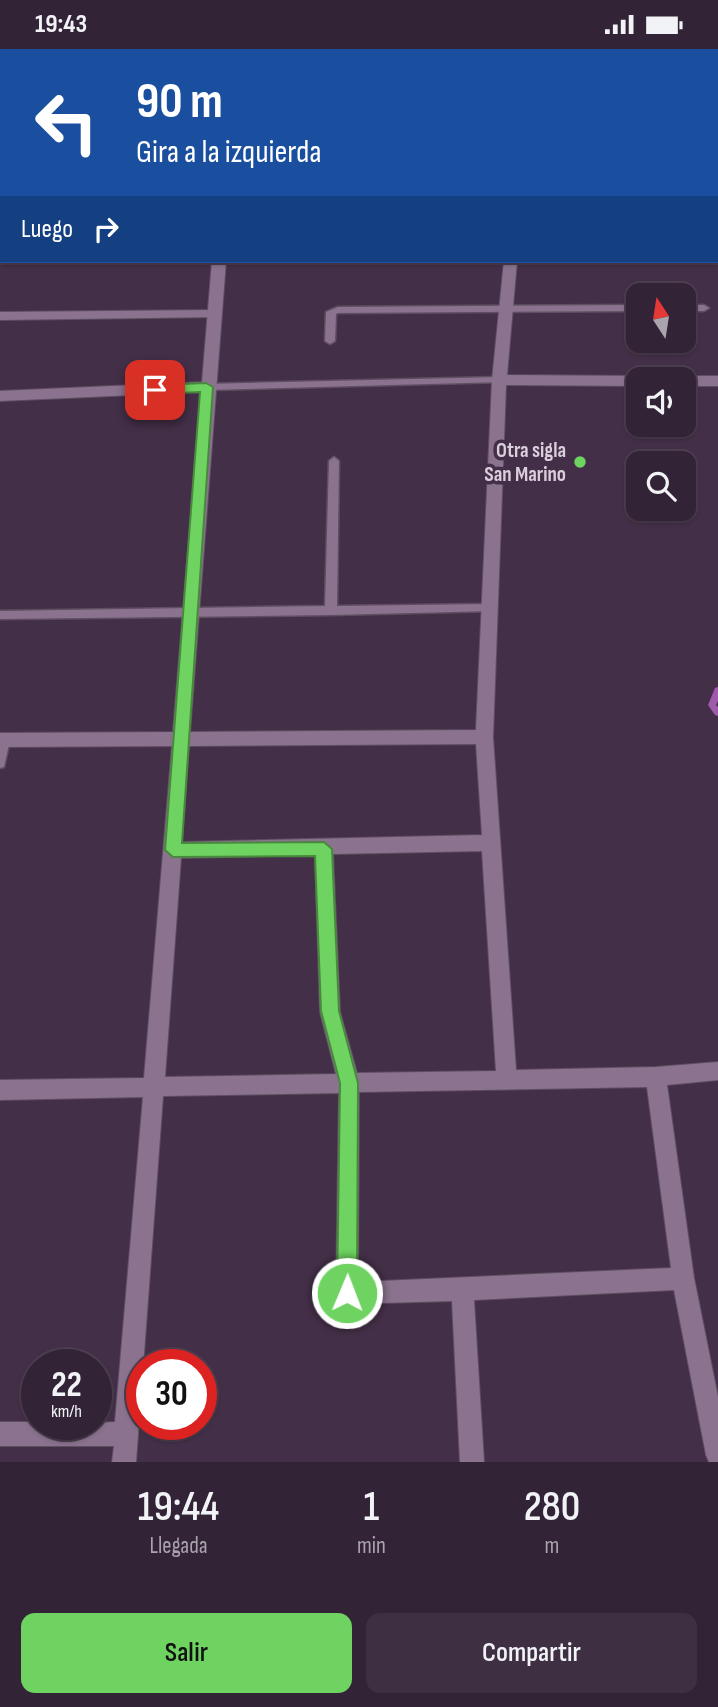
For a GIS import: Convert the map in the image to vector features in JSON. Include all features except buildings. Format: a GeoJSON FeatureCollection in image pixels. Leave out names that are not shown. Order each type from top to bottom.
{"type":"FeatureCollection","features":[{"type":"Feature","properties":{"kind":"street"},"geometry":{"type":"LineString","coordinates":[[134,1349],[182,739],[206,387],[219,263]]}},
{"type":"Feature","properties":{"kind":"street"},"geometry":{"type":"LineString","coordinates":[[507,1080],[484,737],[499,380],[510,263]]}},
{"type":"Feature","properties":{"kind":"street"},"geometry":{"type":"LineString","coordinates":[[0,316],[214,314]]}},
{"type":"Feature","properties":{"kind":"street"},"geometry":{"type":"LineString","coordinates":[[499,380],[626,381]]}},
{"type":"Feature","properties":{"kind":"street"},"geometry":{"type":"LineString","coordinates":[[696,381],[718,381]]}},
{"type":"Feature","properties":{"kind":"street"},"geometry":{"type":"LineString","coordinates":[[0,395],[206,387]]}},
{"type":"Feature","properties":{"kind":"street"},"geometry":{"type":"LineString","coordinates":[[2,740],[484,737]]}},
{"type":"Feature","properties":{"kind":"street"},"geometry":{"type":"LineString","coordinates":[[173,850],[324,849],[491,843]]}},
{"type":"Feature","properties":{"kind":"street"},"geometry":{"type":"LineString","coordinates":[[324,849],[330,1011],[349,1083],[347,1293],[462,1290],[683,1277]]}},
{"type":"Feature","properties":{"kind":"street"},"geometry":{"type":"LineString","coordinates":[[0,1090],[656,1077],[718,1071]]}},
{"type":"Feature","properties":{"kind":"street"},"geometry":{"type":"LineString","coordinates":[[656,1077],[683,1277],[718,1443]]}},
{"type":"Feature","properties":{"kind":"street"},"geometry":{"type":"LineString","coordinates":[[462,1290],[472,1462]]}},
{"type":"Feature","properties":{"kind":"street"},"geometry":{"type":"LineString","coordinates":[[0,1434],[126,1434]]}},
{"type":"Feature","properties":{"kind":"street"},"geometry":{"type":"LineString","coordinates":[[124,1462],[126,1440]]}},
{"type":"Feature","properties":{"kind":"lane"},"geometry":{"type":"LineString","coordinates":[[330,341],[329,316],[338,310],[626,308]]}},
{"type":"Feature","properties":{"kind":"lane"},"geometry":{"type":"LineString","coordinates":[[696,308],[704,308]]}},
{"type":"Feature","properties":{"kind":"lane"},"geometry":{"type":"LineString","coordinates":[[206,387],[499,380]]}},
{"type":"Feature","properties":{"kind":"lane"},"geometry":{"type":"LineString","coordinates":[[331,611],[334,461]]}},
{"type":"Feature","properties":{"kind":"lane"},"geometry":{"type":"LineString","coordinates":[[0,615],[489,608]]}},
{"type":"Feature","properties":{"kind":"lane"},"geometry":{"type":"LineString","coordinates":[[0,763],[2,740]]}},
{"type":"Feature","properties":{"kind":"waterway"},"geometry":{"type":"LineString","coordinates":[[718,690],[712,705],[718,713]]}},
{"type":"Feature","properties":{"kind":"place","name":"Otra sigla San Marino"},"geometry":{"type":"Point","coordinates":[580,462]}},
{"type":"Feature","properties":{"kind":"route"},"geometry":{"type":"LineString","coordinates":[[155,390],[206,387],[173,850],[324,849],[330,1011],[349,1083],[347,1293]]}}]}
